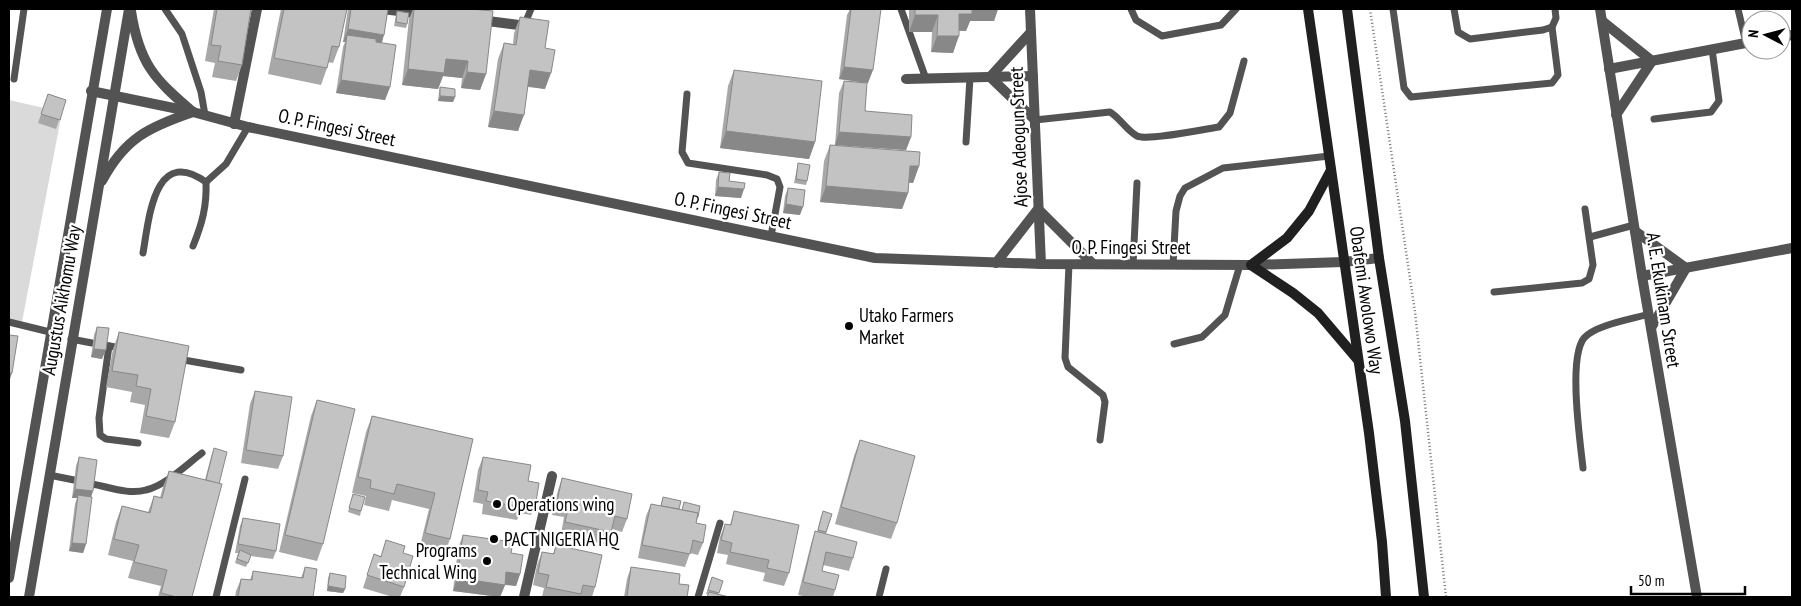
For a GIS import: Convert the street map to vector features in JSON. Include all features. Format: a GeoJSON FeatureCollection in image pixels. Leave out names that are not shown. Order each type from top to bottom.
{"type":"FeatureCollection","features":[{"type":"Feature","properties":{"kind":"main road","name":"Obafemi Awolowo Way"},"geometry":{"type":"LineString","coordinates":[[1308,9],[1380,522],[1386,597]]}},
{"type":"Feature","properties":{"kind":"main road","name":"Obafemi Awolowo Way"},"geometry":{"type":"LineString","coordinates":[[1346,9],[1379,258],[1405,421],[1424,597]]}},
{"type":"Feature","properties":{"kind":"main road"},"geometry":{"type":"LineString","coordinates":[[1331,170],[1309,211],[1287,238],[1251,265],[1293,293],[1318,313],[1358,360]]}},
{"type":"Feature","properties":{"kind":"street","name":"Augustus Aikhomu Way"},"geometry":{"type":"LineString","coordinates":[[9,578],[91,91],[107,9]]}},
{"type":"Feature","properties":{"kind":"street","name":"Augustus Aikhomu Way"},"geometry":{"type":"LineString","coordinates":[[28,597],[71,339],[130,9]]}},
{"type":"Feature","properties":{"kind":"street"},"geometry":{"type":"LineString","coordinates":[[130,9],[134,34],[142,56],[161,84],[194,112]]}},
{"type":"Feature","properties":{"kind":"street"},"geometry":{"type":"LineString","coordinates":[[234,124],[257,9]]}},
{"type":"Feature","properties":{"kind":"street"},"geometry":{"type":"LineString","coordinates":[[382,9],[431,14]]}},
{"type":"Feature","properties":{"kind":"street","name":"Ajose Adeogun Street"},"geometry":{"type":"LineString","coordinates":[[1030,9],[1041,264]]}},
{"type":"Feature","properties":{"kind":"street","name":"A. E. Ekukinam Street"},"geometry":{"type":"LineString","coordinates":[[1600,9],[1634,228],[1697,597]]}},
{"type":"Feature","properties":{"kind":"street"},"geometry":{"type":"LineString","coordinates":[[470,19],[519,25]]}},
{"type":"Feature","properties":{"kind":"street"},"geometry":{"type":"LineString","coordinates":[[1602,21],[1652,61]]}},
{"type":"Feature","properties":{"kind":"street"},"geometry":{"type":"LineString","coordinates":[[990,77],[1031,32]]}},
{"type":"Feature","properties":{"kind":"street"},"geometry":{"type":"LineString","coordinates":[[1609,69],[1741,44]]}},
{"type":"Feature","properties":{"kind":"street"},"geometry":{"type":"LineString","coordinates":[[1616,115],[1652,61]]}},
{"type":"Feature","properties":{"kind":"street"},"geometry":{"type":"LineString","coordinates":[[906,79],[1033,76]]}},
{"type":"Feature","properties":{"kind":"street"},"geometry":{"type":"LineString","coordinates":[[990,77],[1035,120]]}},
{"type":"Feature","properties":{"kind":"street","name":"O. P. Fingesi Street"},"geometry":{"type":"LineString","coordinates":[[91,91],[194,112],[234,124],[875,258],[996,263],[1133,265],[1251,265],[1343,262],[1379,258]]}},
{"type":"Feature","properties":{"kind":"street"},"geometry":{"type":"LineString","coordinates":[[97,191],[111,165],[134,138],[153,126],[194,112]]}},
{"type":"Feature","properties":{"kind":"street"},"geometry":{"type":"LineString","coordinates":[[996,263],[1038,209],[1093,264]]}},
{"type":"Feature","properties":{"kind":"street"},"geometry":{"type":"LineString","coordinates":[[1634,228],[1686,268]]}},
{"type":"Feature","properties":{"kind":"street"},"geometry":{"type":"LineString","coordinates":[[1642,276],[1792,248]]}},
{"type":"Feature","properties":{"kind":"street"},"geometry":{"type":"LineString","coordinates":[[1651,328],[1686,268]]}},
{"type":"Feature","properties":{"kind":"street"},"geometry":{"type":"LineString","coordinates":[[524,597],[552,476]]}},
{"type":"Feature","properties":{"kind":"street"},"geometry":{"type":"LineString","coordinates":[[9,539],[17,527]]}},
{"type":"Feature","properties":{"kind":"lane"},"geometry":{"type":"LineString","coordinates":[[14,78],[24,9]]}},
{"type":"Feature","properties":{"kind":"lane"},"geometry":{"type":"LineString","coordinates":[[165,9],[182,34],[201,92],[205,116]]}},
{"type":"Feature","properties":{"kind":"lane"},"geometry":{"type":"LineString","coordinates":[[519,25],[526,22],[531,9]]}},
{"type":"Feature","properties":{"kind":"lane"},"geometry":{"type":"LineString","coordinates":[[900,9],[926,79]]}},
{"type":"Feature","properties":{"kind":"lane"},"geometry":{"type":"LineString","coordinates":[[1131,9],[1136,20],[1162,36],[1221,25],[1236,9]]}},
{"type":"Feature","properties":{"kind":"lane"},"geometry":{"type":"LineString","coordinates":[[1393,9],[1404,88],[1410,97],[1552,82],[1558,75],[1552,27],[1556,18],[1555,9]]}},
{"type":"Feature","properties":{"kind":"lane"},"geometry":{"type":"LineString","coordinates":[[1454,9],[1458,32],[1470,39],[1543,30],[1552,27]]}},
{"type":"Feature","properties":{"kind":"lane"},"geometry":{"type":"LineString","coordinates":[[1654,119],[1711,112],[1716,108],[1719,101],[1712,50]]}},
{"type":"Feature","properties":{"kind":"lane"},"geometry":{"type":"LineString","coordinates":[[1035,120],[1110,112],[1124,122],[1133,133],[1146,138],[1219,127],[1230,113],[1244,61]]}},
{"type":"Feature","properties":{"kind":"lane"},"geometry":{"type":"LineString","coordinates":[[966,142],[970,78]]}},
{"type":"Feature","properties":{"kind":"lane"},"geometry":{"type":"LineString","coordinates":[[687,94],[682,152],[684,159],[688,163],[767,175],[777,179],[780,187],[771,236]]}},
{"type":"Feature","properties":{"kind":"lane"},"geometry":{"type":"LineString","coordinates":[[206,182],[226,164],[248,126]]}},
{"type":"Feature","properties":{"kind":"lane"},"geometry":{"type":"LineString","coordinates":[[1173,265],[1176,211],[1180,196],[1185,188],[1223,168],[1329,156]]}},
{"type":"Feature","properties":{"kind":"lane"},"geometry":{"type":"LineString","coordinates":[[143,253],[152,206],[160,182],[175,172],[192,173],[206,182]]}},
{"type":"Feature","properties":{"kind":"lane"},"geometry":{"type":"LineString","coordinates":[[193,246],[207,203],[206,182]]}},
{"type":"Feature","properties":{"kind":"lane"},"geometry":{"type":"LineString","coordinates":[[1133,265],[1137,183]]}},
{"type":"Feature","properties":{"kind":"lane"},"geometry":{"type":"LineString","coordinates":[[1494,292],[1582,283],[1589,279],[1594,265],[1586,209]]}},
{"type":"Feature","properties":{"kind":"lane"},"geometry":{"type":"LineString","coordinates":[[1590,237],[1634,228]]}},
{"type":"Feature","properties":{"kind":"lane"},"geometry":{"type":"LineString","coordinates":[[1069,264],[1065,358],[1068,367],[1103,395],[1105,402],[1100,440]]}},
{"type":"Feature","properties":{"kind":"lane"},"geometry":{"type":"LineString","coordinates":[[1174,344],[1202,337],[1225,315],[1240,265]]}},
{"type":"Feature","properties":{"kind":"lane"},"geometry":{"type":"LineString","coordinates":[[1582,468],[1576,374],[1577,351],[1585,337],[1602,328],[1649,314]]}},
{"type":"Feature","properties":{"kind":"lane"},"geometry":{"type":"LineString","coordinates":[[9,322],[50,332]]}},
{"type":"Feature","properties":{"kind":"lane"},"geometry":{"type":"LineString","coordinates":[[71,339],[92,343]]}},
{"type":"Feature","properties":{"kind":"lane"},"geometry":{"type":"LineString","coordinates":[[128,350],[106,346],[99,418],[100,434],[106,439],[138,443]]}},
{"type":"Feature","properties":{"kind":"lane"},"geometry":{"type":"LineString","coordinates":[[165,356],[241,370]]}},
{"type":"Feature","properties":{"kind":"lane"},"geometry":{"type":"LineString","coordinates":[[92,484],[120,490],[146,490],[156,486],[202,453]]}},
{"type":"Feature","properties":{"kind":"lane"},"geometry":{"type":"LineString","coordinates":[[49,475],[74,480]]}},
{"type":"Feature","properties":{"kind":"lane"},"geometry":{"type":"LineString","coordinates":[[216,597],[245,479]]}},
{"type":"Feature","properties":{"kind":"lane"},"geometry":{"type":"LineString","coordinates":[[698,597],[720,523]]}},
{"type":"Feature","properties":{"kind":"lane"},"geometry":{"type":"LineString","coordinates":[[879,597],[886,569]]}},
{"type":"Feature","properties":{"kind":"path"},"geometry":{"type":"LineString","coordinates":[[1370,9],[1415,312],[1446,597]]}},
{"type":"Feature","properties":{"kind":"shaded area"},"geometry":{"type":"Polygon","coordinates":[[[9,100],[62,112],[22,322],[9,319],[9,100]]]}},
{"type":"Feature","properties":{"kind":"building"},"geometry":{"type":"Polygon","coordinates":[[[217,9],[251,9],[242,65],[218,61],[221,46],[211,45],[217,9]]]}},
{"type":"Feature","properties":{"kind":"building"},"geometry":{"type":"Polygon","coordinates":[[[284,9],[347,9],[339,47],[332,46],[327,68],[274,58],[284,9]]]}},
{"type":"Feature","properties":{"kind":"building"},"geometry":{"type":"Polygon","coordinates":[[[351,9],[388,9],[384,35],[348,29],[351,9]]]}},
{"type":"Feature","properties":{"kind":"building"},"geometry":{"type":"Polygon","coordinates":[[[414,9],[493,11],[486,74],[467,72],[468,61],[446,59],[444,73],[408,69],[414,9]]]}},
{"type":"Feature","properties":{"kind":"building"},"geometry":{"type":"Polygon","coordinates":[[[851,9],[881,9],[873,70],[844,67],[851,9]]]}},
{"type":"Feature","properties":{"kind":"building"},"geometry":{"type":"Polygon","coordinates":[[[915,9],[972,9],[972,14],[959,14],[959,36],[937,36],[938,15],[915,15],[915,9]]]}},
{"type":"Feature","properties":{"kind":"building"},"geometry":{"type":"Polygon","coordinates":[[[397,11],[409,13],[407,24],[396,22],[397,11]]]}},
{"type":"Feature","properties":{"kind":"building"},"geometry":{"type":"Polygon","coordinates":[[[520,17],[549,21],[545,48],[555,50],[551,73],[530,70],[524,115],[494,111],[504,43],[516,45],[520,17]]]}},
{"type":"Feature","properties":{"kind":"building"},"geometry":{"type":"Polygon","coordinates":[[[347,35],[376,39],[376,42],[396,45],[390,87],[341,80],[347,35]]]}},
{"type":"Feature","properties":{"kind":"building"},"geometry":{"type":"Polygon","coordinates":[[[734,70],[822,81],[815,142],[726,131],[734,70]]]}},
{"type":"Feature","properties":{"kind":"building"},"geometry":{"type":"Polygon","coordinates":[[[844,81],[867,83],[865,111],[912,115],[911,137],[839,132],[844,81]]]}},
{"type":"Feature","properties":{"kind":"building"},"geometry":{"type":"Polygon","coordinates":[[[440,87],[455,89],[455,97],[440,96],[440,87]]]}},
{"type":"Feature","properties":{"kind":"building"},"geometry":{"type":"Polygon","coordinates":[[[48,94],[66,100],[60,120],[41,114],[48,94]]]}},
{"type":"Feature","properties":{"kind":"building"},"geometry":{"type":"Polygon","coordinates":[[[830,145],[920,152],[919,166],[910,166],[908,193],[826,186],[830,145]]]}},
{"type":"Feature","properties":{"kind":"building"},"geometry":{"type":"Polygon","coordinates":[[[798,163],[810,165],[807,181],[796,179],[798,163]]]}},
{"type":"Feature","properties":{"kind":"building"},"geometry":{"type":"Polygon","coordinates":[[[719,172],[730,173],[729,181],[745,183],[744,189],[718,187],[719,172]]]}},
{"type":"Feature","properties":{"kind":"building"},"geometry":{"type":"Polygon","coordinates":[[[788,188],[805,190],[803,207],[786,204],[788,188]]]}},
{"type":"Feature","properties":{"kind":"building"},"geometry":{"type":"Polygon","coordinates":[[[97,327],[109,328],[106,350],[94,349],[97,327]]]}},
{"type":"Feature","properties":{"kind":"building"},"geometry":{"type":"Polygon","coordinates":[[[119,332],[189,346],[175,422],[146,416],[151,389],[136,386],[138,375],[112,371],[119,332]]]}},
{"type":"Feature","properties":{"kind":"building"},"geometry":{"type":"Polygon","coordinates":[[[9,335],[18,336],[12,373],[9,373],[9,335]]]}},
{"type":"Feature","properties":{"kind":"building"},"geometry":{"type":"Polygon","coordinates":[[[255,391],[292,397],[283,456],[246,450],[255,391]]]}},
{"type":"Feature","properties":{"kind":"building"},"geometry":{"type":"Polygon","coordinates":[[[317,400],[355,409],[323,544],[285,535],[317,400]]]}},
{"type":"Feature","properties":{"kind":"building"},"geometry":{"type":"Polygon","coordinates":[[[372,416],[473,439],[450,539],[425,533],[435,493],[397,484],[394,494],[370,488],[371,480],[358,477],[372,416]]]}},
{"type":"Feature","properties":{"kind":"building"},"geometry":{"type":"Polygon","coordinates":[[[860,440],[915,456],[897,523],[841,507],[860,440]]]}},
{"type":"Feature","properties":{"kind":"building"},"geometry":{"type":"Polygon","coordinates":[[[214,448],[227,452],[219,484],[206,480],[214,448]]]}},
{"type":"Feature","properties":{"kind":"building"},"geometry":{"type":"Polygon","coordinates":[[[79,457],[97,460],[93,491],[75,489],[79,457]]]}},
{"type":"Feature","properties":{"kind":"building"},"geometry":{"type":"Polygon","coordinates":[[[483,457],[531,465],[528,481],[539,483],[536,502],[523,500],[522,507],[486,501],[488,492],[478,490],[483,457]]]}},
{"type":"Feature","properties":{"kind":"building"},"geometry":{"type":"Polygon","coordinates":[[[169,471],[222,484],[192,597],[176,597],[161,593],[167,570],[134,562],[139,545],[114,539],[122,506],[150,513],[154,496],[162,498],[169,471]]]}},
{"type":"Feature","properties":{"kind":"building"},"geometry":{"type":"Polygon","coordinates":[[[562,478],[632,494],[627,519],[615,516],[611,532],[565,522],[569,505],[557,502],[562,478]]]}},
{"type":"Feature","properties":{"kind":"building"},"geometry":{"type":"Polygon","coordinates":[[[353,494],[365,497],[361,511],[349,508],[353,494]]]}},
{"type":"Feature","properties":{"kind":"building"},"geometry":{"type":"Polygon","coordinates":[[[78,495],[92,497],[86,544],[72,543],[78,495]]]}},
{"type":"Feature","properties":{"kind":"building"},"geometry":{"type":"Polygon","coordinates":[[[663,497],[681,501],[679,509],[661,506],[663,497]]]}},
{"type":"Feature","properties":{"kind":"building"},"geometry":{"type":"Polygon","coordinates":[[[684,502],[700,506],[698,517],[698,513],[682,510],[684,502]]]}},
{"type":"Feature","properties":{"kind":"building"},"geometry":{"type":"Polygon","coordinates":[[[651,504],[698,513],[696,523],[706,525],[703,543],[693,540],[690,554],[642,545],[651,504]]]}},
{"type":"Feature","properties":{"kind":"building"},"geometry":{"type":"Polygon","coordinates":[[[734,511],[799,525],[789,573],[767,568],[769,560],[730,552],[732,543],[721,540],[725,524],[731,525],[734,511]]]}},
{"type":"Feature","properties":{"kind":"building"},"geometry":{"type":"Polygon","coordinates":[[[823,511],[832,514],[826,532],[818,530],[823,511]]]}},
{"type":"Feature","properties":{"kind":"building"},"geometry":{"type":"Polygon","coordinates":[[[243,518],[280,524],[276,551],[238,544],[243,518]]]}},
{"type":"Feature","properties":{"kind":"building"},"geometry":{"type":"Polygon","coordinates":[[[815,531],[857,542],[853,558],[826,552],[822,571],[839,575],[835,590],[803,582],[815,531]]]}},
{"type":"Feature","properties":{"kind":"building"},"geometry":{"type":"Polygon","coordinates":[[[463,535],[513,542],[511,553],[523,555],[520,574],[506,572],[505,585],[457,578],[463,535]]]}},
{"type":"Feature","properties":{"kind":"building"},"geometry":{"type":"Polygon","coordinates":[[[386,540],[405,546],[403,553],[413,556],[404,587],[367,575],[374,554],[381,557],[386,540]]]}},
{"type":"Feature","properties":{"kind":"building"},"geometry":{"type":"Polygon","coordinates":[[[556,545],[602,555],[595,587],[583,585],[581,594],[546,587],[549,575],[538,573],[542,552],[554,554],[556,545]]]}},
{"type":"Feature","properties":{"kind":"building"},"geometry":{"type":"Polygon","coordinates":[[[240,550],[251,555],[248,563],[237,559],[240,550]]]}},
{"type":"Feature","properties":{"kind":"building"},"geometry":{"type":"Polygon","coordinates":[[[305,567],[317,569],[313,597],[238,597],[241,579],[252,580],[253,571],[303,578],[305,567]]]}},
{"type":"Feature","properties":{"kind":"building"},"geometry":{"type":"Polygon","coordinates":[[[631,567],[680,574],[679,584],[689,585],[687,597],[627,597],[631,567]]]}},
{"type":"Feature","properties":{"kind":"building"},"geometry":{"type":"Polygon","coordinates":[[[330,573],[346,576],[345,589],[328,586],[330,573]]]}},
{"type":"Feature","properties":{"kind":"building"},"geometry":{"type":"Polygon","coordinates":[[[712,577],[723,581],[719,593],[708,590],[712,577]]]}},
{"type":"Feature","properties":{"kind":"building"},"geometry":{"type":"Polygon","coordinates":[[[709,592],[729,597],[707,597],[709,592]]]}},
{"type":"Feature","properties":{"kind":"place","name":"Utako Farmers Market"},"geometry":{"type":"Point","coordinates":[849,326]}},
{"type":"Feature","properties":{"kind":"place","name":"Operations wing"},"geometry":{"type":"Point","coordinates":[497,504]}},
{"type":"Feature","properties":{"kind":"place","name":"PACT NIGERIA HQ"},"geometry":{"type":"Point","coordinates":[494,539]}},
{"type":"Feature","properties":{"kind":"place","name":"Programs Technical Wing"},"geometry":{"type":"Point","coordinates":[487,561]}}]}
